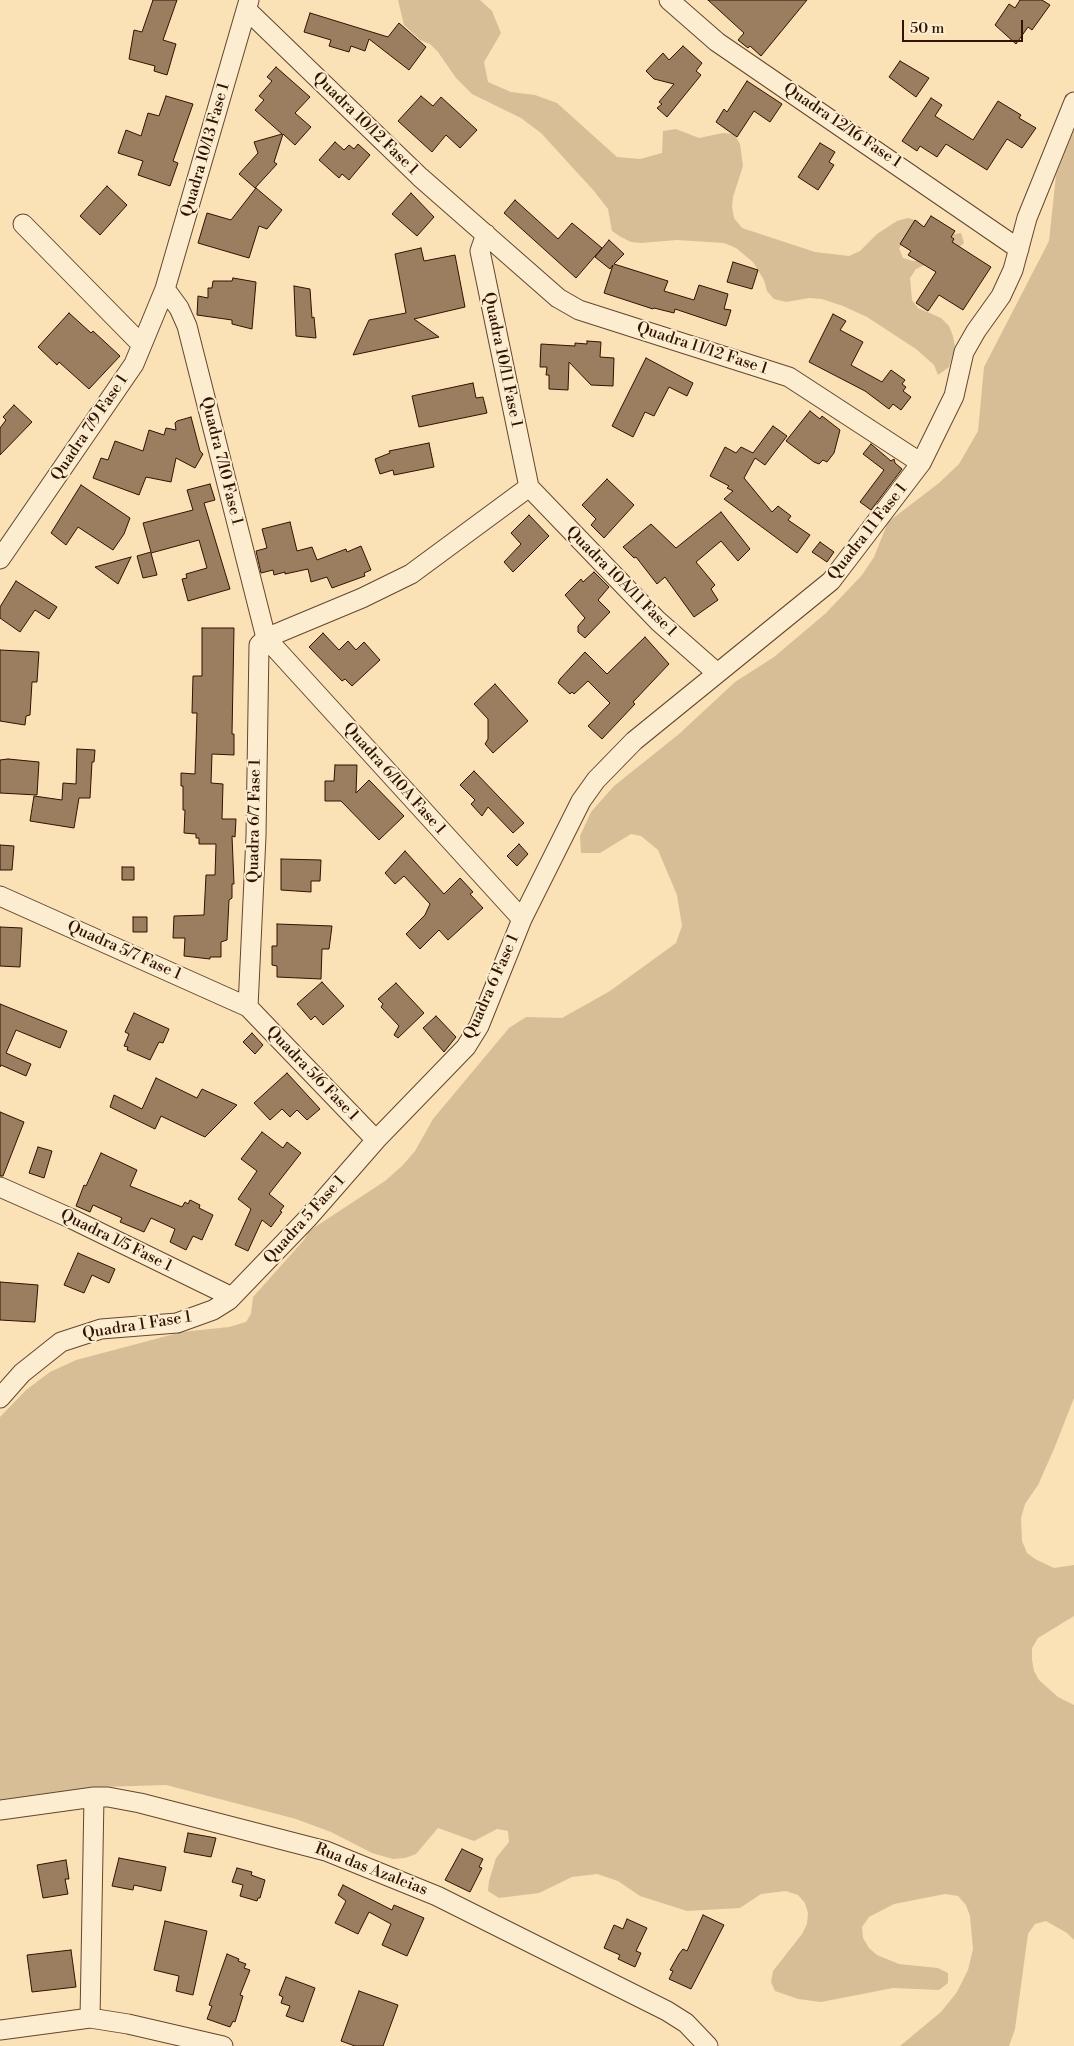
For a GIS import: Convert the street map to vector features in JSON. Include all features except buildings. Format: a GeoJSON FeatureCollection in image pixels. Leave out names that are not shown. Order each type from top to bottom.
{"type":"FeatureCollection","features":[{"type":"Feature","properties":{"kind":"street","name":"Quadra 12/16 Fase 1"},"geometry":{"type":"LineString","coordinates":[[669,0],[717,42],[1019,249]]}},
{"type":"Feature","properties":{"kind":"street","name":"Quadra 10/12 Fase 1"},"geometry":{"type":"LineString","coordinates":[[248,5],[420,177],[486,234]]}},
{"type":"Feature","properties":{"kind":"street","name":"Quadra 10/13 Fase 1"},"geometry":{"type":"LineString","coordinates":[[165,289],[248,5]]}},
{"type":"Feature","properties":{"kind":"street","name":"Quadra 11 Fase 1"},"geometry":{"type":"LineString","coordinates":[[522,919],[570,822],[596,780],[634,741],[831,581],[921,463],[954,396],[964,352],[1001,296],[1019,249],[1027,218],[1074,102]]}},
{"type":"Feature","properties":{"kind":"street"},"geometry":{"type":"LineString","coordinates":[[23,224],[141,344]]}},
{"type":"Feature","properties":{"kind":"street","name":"Quadra 11/12 Fase 1"},"geometry":{"type":"LineString","coordinates":[[486,234],[558,298],[579,310],[789,377],[921,463]]}},
{"type":"Feature","properties":{"kind":"street","name":"Quadra 10/11 Fase 1"},"geometry":{"type":"LineString","coordinates":[[486,234],[480,251],[529,488]]}},
{"type":"Feature","properties":{"kind":"street","name":"Quadra 7/9 Fase 1"},"geometry":{"type":"LineString","coordinates":[[0,559],[126,378],[165,289]]}},
{"type":"Feature","properties":{"kind":"street","name":"Quadra 7/10 Fase 1"},"geometry":{"type":"LineString","coordinates":[[165,289],[179,308],[187,326],[266,638]]}},
{"type":"Feature","properties":{"kind":"street"},"geometry":{"type":"LineString","coordinates":[[266,638],[362,598],[411,574],[529,488]]}},
{"type":"Feature","properties":{"kind":"street","name":"Quadra 10A/11 Fase 1"},"geometry":{"type":"LineString","coordinates":[[529,488],[658,621],[717,673]]}},
{"type":"Feature","properties":{"kind":"street","name":"Quadra 6/10A Fase 1"},"geometry":{"type":"LineString","coordinates":[[266,638],[522,919]]}},
{"type":"Feature","properties":{"kind":"street","name":"Quadra 6/7 Fase 1"},"geometry":{"type":"LineString","coordinates":[[248,1007],[256,836],[258,649],[266,638]]}},
{"type":"Feature","properties":{"kind":"street","name":"Quadra 5/7 Fase 1"},"geometry":{"type":"LineString","coordinates":[[0,896],[248,1007]]}},
{"type":"Feature","properties":{"kind":"street","name":"Quadra 6 Fase 1"},"geometry":{"type":"LineString","coordinates":[[376,1140],[466,1046],[479,1026],[522,919]]}},
{"type":"Feature","properties":{"kind":"street","name":"Quadra 5/6 Fase 1"},"geometry":{"type":"LineString","coordinates":[[248,1007],[376,1140]]}},
{"type":"Feature","properties":{"kind":"street","name":"Quadra 5 Fase 1"},"geometry":{"type":"LineString","coordinates":[[232,1297],[295,1232],[376,1140]]}},
{"type":"Feature","properties":{"kind":"street","name":"Quadra 1/5 Fase 1"},"geometry":{"type":"LineString","coordinates":[[0,1187],[70,1218],[232,1297]]}},
{"type":"Feature","properties":{"kind":"street","name":"Quadra 1 Fase 1"},"geometry":{"type":"LineString","coordinates":[[0,1398],[22,1374],[61,1342],[101,1329],[165,1325],[191,1320],[213,1310],[232,1297]]}},
{"type":"Feature","properties":{"kind":"street"},"geometry":{"type":"LineString","coordinates":[[90,2018],[94,1796]]}},
{"type":"Feature","properties":{"kind":"street","name":"Rua das Azaleias"},"geometry":{"type":"LineString","coordinates":[[0,1810],[94,1796],[140,1803],[284,1838],[362,1864],[437,1896],[666,2010],[686,2023],[708,2046]]}},
{"type":"Feature","properties":{"kind":"street"},"geometry":{"type":"LineString","coordinates":[[0,2030],[90,2018],[128,2024],[223,2046]]}},
{"type":"Feature","properties":{"kind":"shaded area"},"geometry":{"type":"Polygon","coordinates":[[[398,0],[480,0],[492,11],[501,33],[484,62],[488,82],[511,92],[535,95],[557,103],[617,157],[640,159],[662,153],[663,131],[676,129],[699,138],[723,133],[734,134],[740,144],[743,166],[733,197],[732,207],[734,218],[742,228],[815,252],[849,256],[860,251],[877,234],[897,221],[908,218],[919,221],[915,232],[899,248],[903,258],[913,261],[925,260],[949,235],[961,233],[964,243],[956,250],[916,269],[910,278],[912,300],[918,308],[941,318],[949,326],[955,347],[949,367],[938,375],[934,365],[916,349],[867,317],[843,306],[822,299],[809,298],[786,302],[774,299],[767,291],[764,280],[753,262],[736,248],[724,243],[677,240],[641,243],[631,242],[621,237],[612,231],[608,209],[541,133],[521,118],[472,94],[456,78],[438,52],[430,44],[420,40],[404,25],[398,0]]]}},
{"type":"Feature","properties":{"kind":"shaded area"},"geometry":{"type":"Polygon","coordinates":[[[1074,130],[1074,1398],[1054,1449],[1038,1485],[1025,1504],[1021,1518],[1022,1541],[1027,1553],[1054,1568],[1074,1565],[1074,1616],[1038,1638],[1032,1648],[1032,1660],[1034,1671],[1039,1680],[1058,1697],[1074,1705],[1074,1940],[1067,1933],[1046,1921],[1035,1924],[1028,1934],[1015,2029],[1009,2046],[900,2046],[941,2012],[957,1992],[968,1970],[973,1949],[970,1916],[966,1905],[958,1896],[945,1894],[894,1904],[869,1917],[862,1927],[863,1938],[869,1948],[877,1955],[899,1964],[938,1968],[948,1973],[948,1983],[939,1990],[893,1988],[821,2002],[798,1999],[775,1991],[771,1982],[773,1971],[802,1934],[807,1924],[808,1913],[805,1903],[798,1895],[786,1891],[761,1894],[740,1908],[687,1911],[640,1896],[618,1881],[597,1874],[572,1877],[539,1893],[499,1898],[488,1891],[489,1881],[496,1858],[509,1842],[508,1831],[497,1829],[474,1841],[438,1828],[416,1854],[405,1858],[393,1859],[372,1853],[331,1832],[296,1819],[166,1785],[100,1787],[0,1807],[0,1417],[26,1390],[50,1372],[76,1360],[182,1332],[229,1327],[246,1322],[251,1314],[253,1297],[304,1240],[309,1231],[385,1181],[402,1166],[415,1151],[433,1119],[509,1028],[526,1017],[562,1018],[610,991],[676,943],[682,926],[677,895],[658,850],[641,836],[631,834],[600,853],[581,853],[580,836],[591,812],[614,786],[679,734],[735,682],[774,657],[826,613],[862,575],[874,557],[888,522],[939,483],[959,464],[978,431],[984,367],[1049,241],[1056,175],[1074,130]]]}}]}
